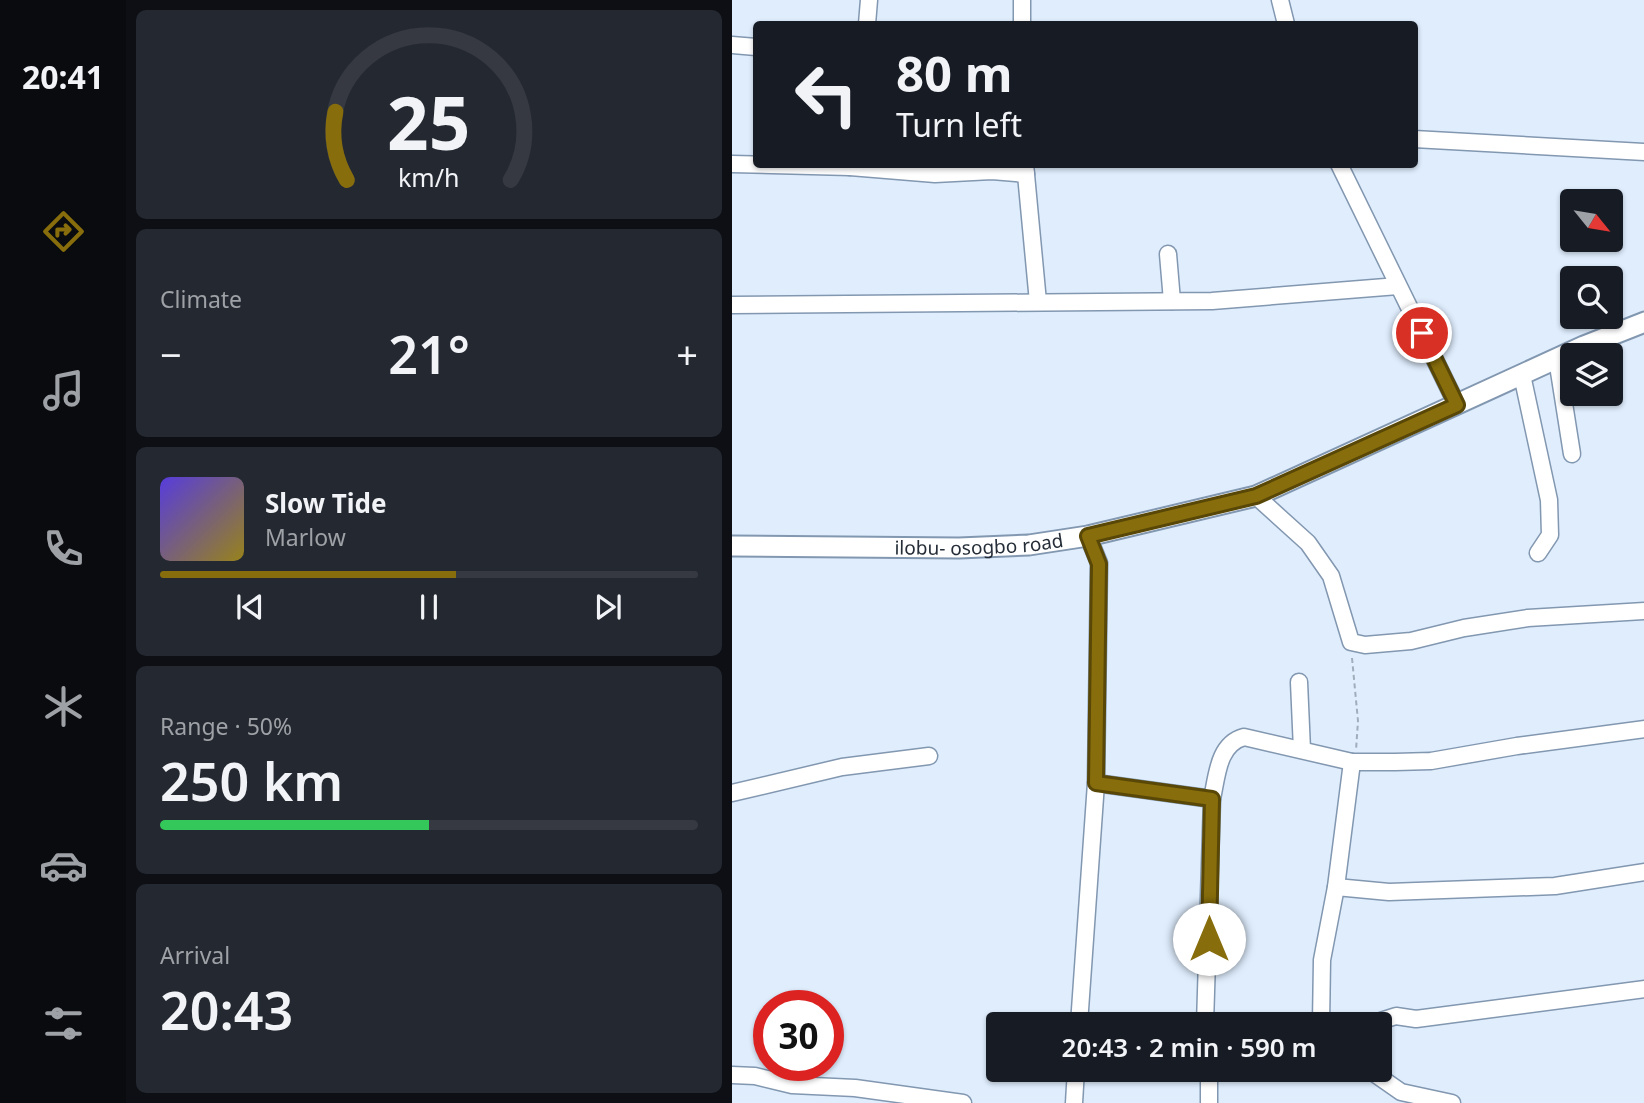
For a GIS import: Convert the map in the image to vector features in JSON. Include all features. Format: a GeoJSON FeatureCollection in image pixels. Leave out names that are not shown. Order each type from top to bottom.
{"type":"FeatureCollection","features":[{"type":"Feature","properties":{"kind":"main road","name":"ilobu- osogbo road"},"geometry":{"type":"LineString","coordinates":[[732,546],[959,548],[1029,545],[1088,536],[1256,496],[1644,322]]}},
{"type":"Feature","properties":{"kind":"street"},"geometry":{"type":"LineString","coordinates":[[867,21],[869,0]]}},
{"type":"Feature","properties":{"kind":"street"},"geometry":{"type":"LineString","coordinates":[[1022,0],[1023,21]]}},
{"type":"Feature","properties":{"kind":"street"},"geometry":{"type":"LineString","coordinates":[[1280,0],[1285,21]]}},
{"type":"Feature","properties":{"kind":"street"},"geometry":{"type":"LineString","coordinates":[[732,46],[753,47]]}},
{"type":"Feature","properties":{"kind":"street"},"geometry":{"type":"LineString","coordinates":[[1418,139],[1644,152]]}},
{"type":"Feature","properties":{"kind":"street"},"geometry":{"type":"LineString","coordinates":[[732,164],[753,164]]}},
{"type":"Feature","properties":{"kind":"street"},"geometry":{"type":"LineString","coordinates":[[872,168],[936,174],[1026,169],[1038,302]]}},
{"type":"Feature","properties":{"kind":"street"},"geometry":{"type":"LineString","coordinates":[[1341,168],[1457,405]]}},
{"type":"Feature","properties":{"kind":"street"},"geometry":{"type":"LineString","coordinates":[[1168,254],[1172,301]]}},
{"type":"Feature","properties":{"kind":"street"},"geometry":{"type":"LineString","coordinates":[[732,305],[1225,300],[1398,286]]}},
{"type":"Feature","properties":{"kind":"street"},"geometry":{"type":"LineString","coordinates":[[1557,359],[1572,454]]}},
{"type":"Feature","properties":{"kind":"street"},"geometry":{"type":"LineString","coordinates":[[1522,375],[1549,500],[1550,535],[1538,553]]}},
{"type":"Feature","properties":{"kind":"street"},"geometry":{"type":"LineString","coordinates":[[1256,496],[1308,543],[1331,576],[1351,642],[1365,645],[1411,641],[1464,628],[1528,618],[1644,611]]}},
{"type":"Feature","properties":{"kind":"street"},"geometry":{"type":"LineString","coordinates":[[1080,1012],[1096,783],[1099,564],[1088,536]]}},
{"type":"Feature","properties":{"kind":"street"},"geometry":{"type":"LineString","coordinates":[[1299,682],[1302,750]]}},
{"type":"Feature","properties":{"kind":"street"},"geometry":{"type":"LineString","coordinates":[[1205,1012],[1212,799],[1223,752],[1235,740],[1255,738],[1352,762],[1431,761],[1644,729]]}},
{"type":"Feature","properties":{"kind":"street"},"geometry":{"type":"LineString","coordinates":[[732,793],[829,769],[929,756]]}},
{"type":"Feature","properties":{"kind":"street"},"geometry":{"type":"LineString","coordinates":[[1321,1012],[1322,960],[1336,887],[1352,762]]}},
{"type":"Feature","properties":{"kind":"street"},"geometry":{"type":"LineString","coordinates":[[1096,783],[1212,799]]}},
{"type":"Feature","properties":{"kind":"street"},"geometry":{"type":"LineString","coordinates":[[1336,887],[1389,892],[1555,886],[1644,872]]}},
{"type":"Feature","properties":{"kind":"street"},"geometry":{"type":"LineString","coordinates":[[1392,1017],[1416,1020],[1644,989]]}},
{"type":"Feature","properties":{"kind":"street"},"geometry":{"type":"LineString","coordinates":[[732,1075],[755,1076],[853,1096],[963,1103]]}},
{"type":"Feature","properties":{"kind":"street"},"geometry":{"type":"LineString","coordinates":[[1074,1103],[1075,1082]]}},
{"type":"Feature","properties":{"kind":"street"},"geometry":{"type":"LineString","coordinates":[[1209,1082],[1209,1103]]}},
{"type":"Feature","properties":{"kind":"street"},"geometry":{"type":"LineString","coordinates":[[1383,1082],[1401,1098],[1452,1103]]}},
{"type":"Feature","properties":{"kind":"path"},"geometry":{"type":"LineString","coordinates":[[1351,642],[1358,721],[1352,762]]}},
{"type":"Feature","properties":{"kind":"route"},"geometry":{"type":"LineString","coordinates":[[1209,939],[1209,833],[1212,799],[1096,783],[1099,564],[1088,536],[1256,496],[1457,405],[1422,333]]}}]}
